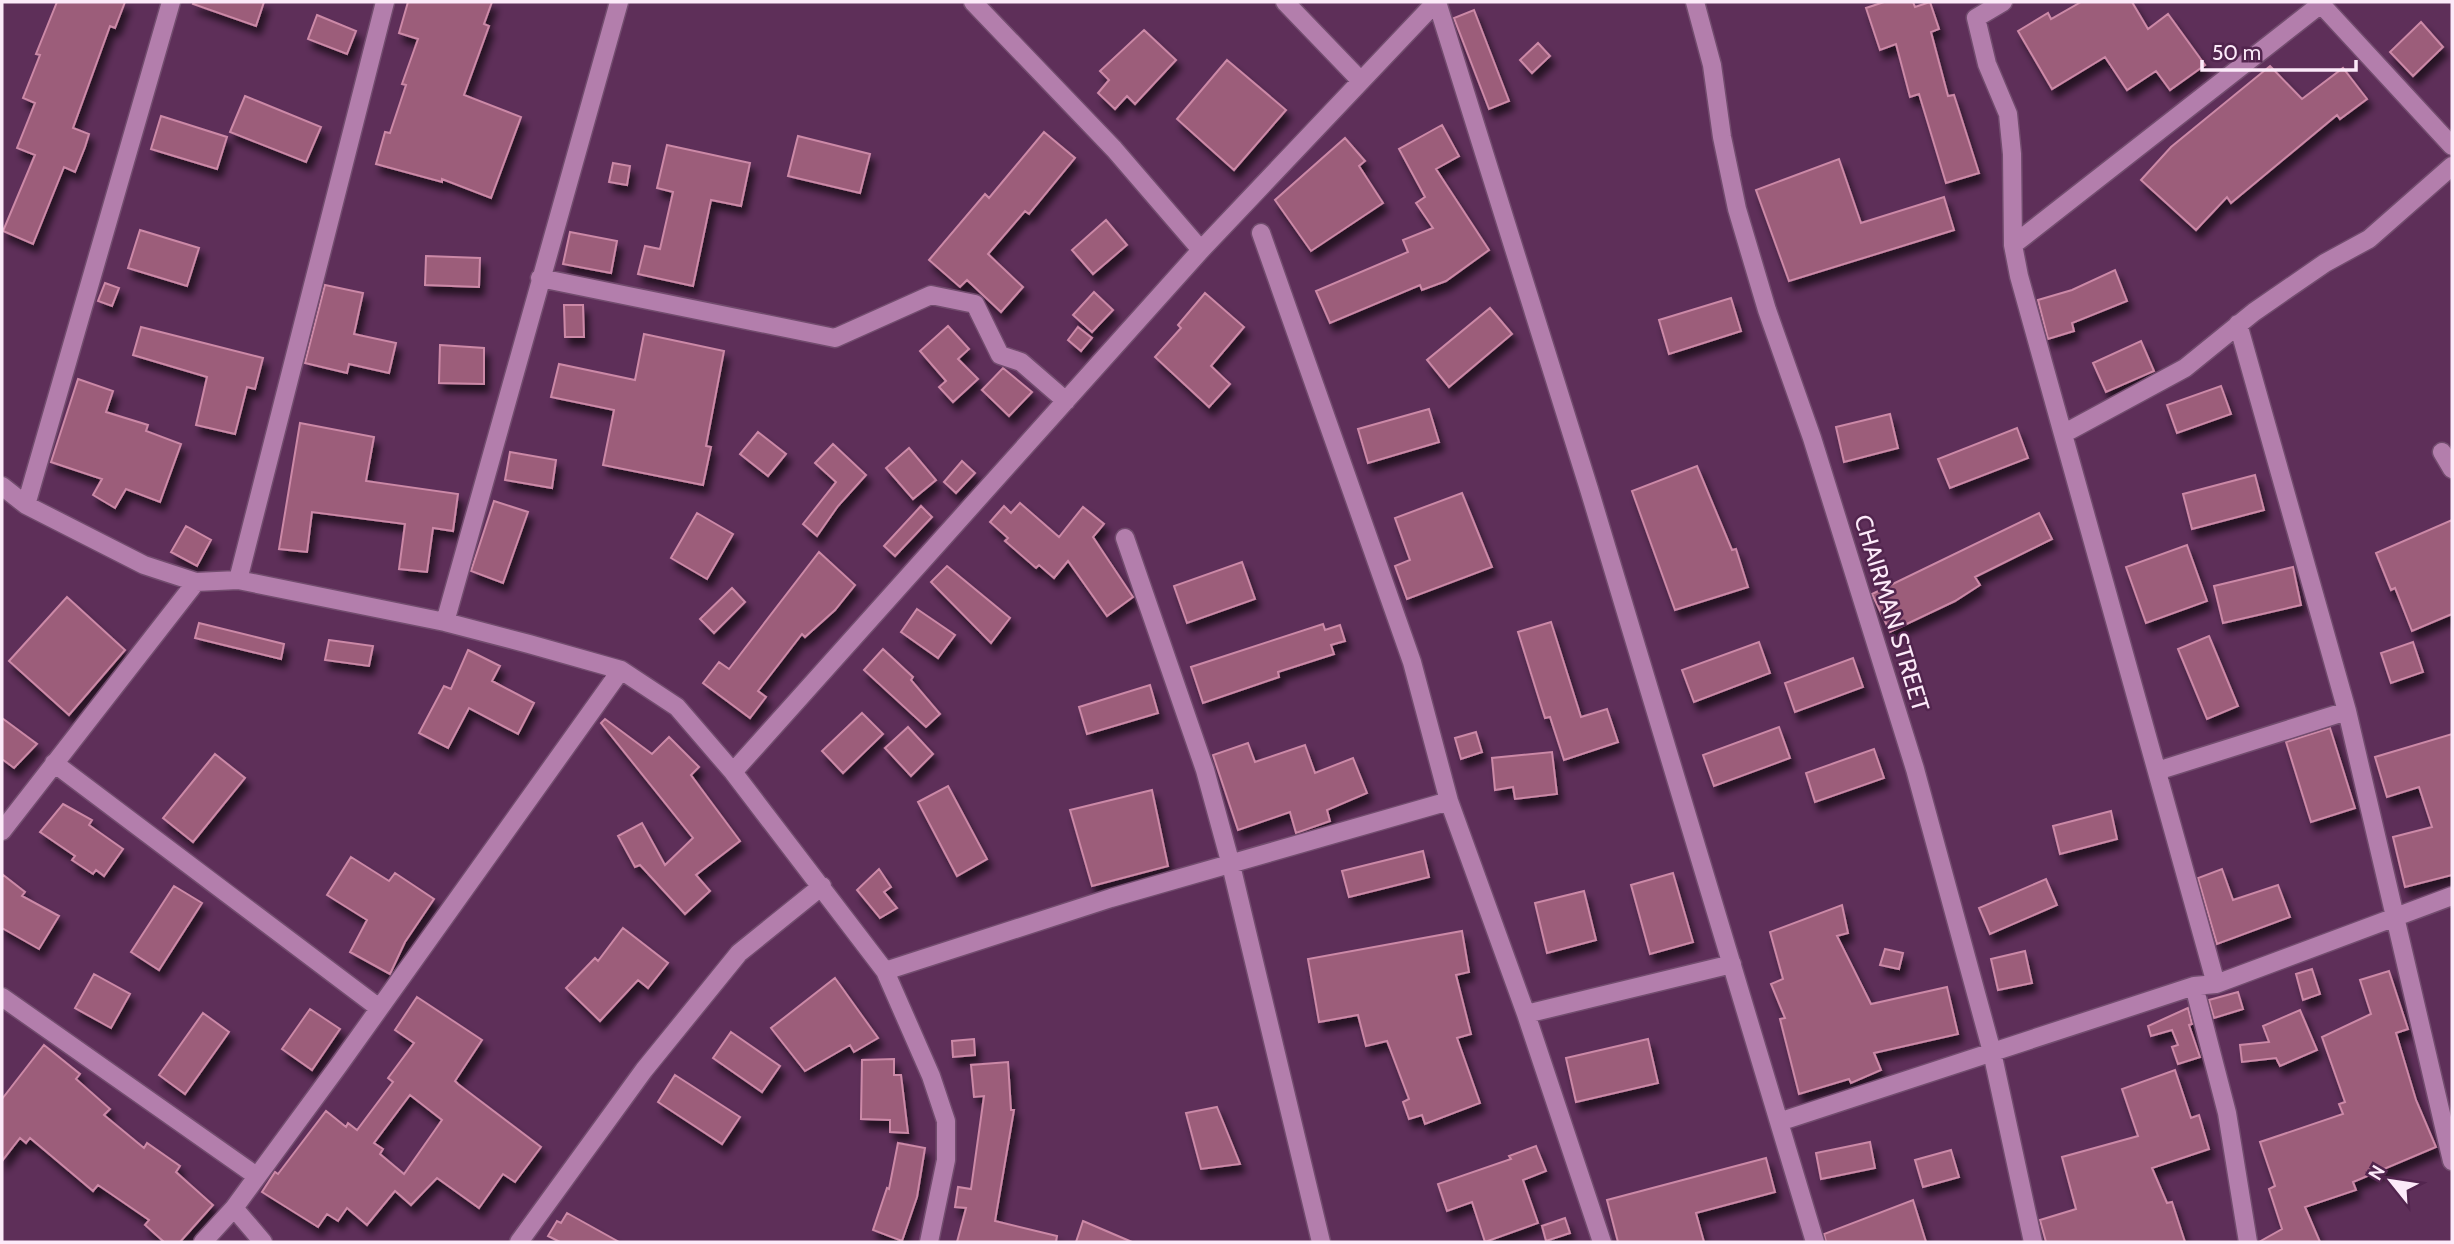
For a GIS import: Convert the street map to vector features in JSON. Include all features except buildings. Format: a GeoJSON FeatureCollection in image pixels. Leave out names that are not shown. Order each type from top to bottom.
{"type":"FeatureCollection","features":[{"type":"Feature","properties":{"kind":"street"},"geometry":{"type":"LineString","coordinates":[[26,505],[171,2]]}},
{"type":"Feature","properties":{"kind":"street"},"geometry":{"type":"LineString","coordinates":[[238,580],[385,2]]}},
{"type":"Feature","properties":{"kind":"street"},"geometry":{"type":"LineString","coordinates":[[445,622],[619,2]]}},
{"type":"Feature","properties":{"kind":"street"},"geometry":{"type":"LineString","coordinates":[[973,2],[1114,149],[1201,250]]}},
{"type":"Feature","properties":{"kind":"street"},"geometry":{"type":"LineString","coordinates":[[1285,2],[1360,80]]}},
{"type":"Feature","properties":{"kind":"street"},"geometry":{"type":"LineString","coordinates":[[733,772],[1201,250],[1437,2],[1581,462],[1815,1242]]}},
{"type":"Feature","properties":{"kind":"street","name":"CHAIRMAN STREET"},"geometry":{"type":"LineString","coordinates":[[1695,2],[1712,65],[1722,137],[1737,209],[1866,606],[1915,769],[1992,1052],[2033,1242]]}},
{"type":"Feature","properties":{"kind":"street"},"geometry":{"type":"LineString","coordinates":[[2003,2],[1973,10],[1987,64],[2008,114],[2012,153],[2012,245],[2217,984]]}},
{"type":"Feature","properties":{"kind":"street"},"geometry":{"type":"LineString","coordinates":[[2012,245],[2320,3],[2452,146]]}},
{"type":"Feature","properties":{"kind":"street"},"geometry":{"type":"LineString","coordinates":[[2063,435],[2167,380],[2238,324],[2325,264],[2369,240],[2452,166]]}},
{"type":"Feature","properties":{"kind":"street"},"geometry":{"type":"LineString","coordinates":[[1261,233],[1412,662],[1449,801],[1526,1014],[1602,1242]]}},
{"type":"Feature","properties":{"kind":"street"},"geometry":{"type":"LineString","coordinates":[[540,278],[835,338],[931,295],[975,304],[1000,355],[1021,362],[1066,401]]}},
{"type":"Feature","properties":{"kind":"street"},"geometry":{"type":"LineString","coordinates":[[2238,324],[2347,710],[2452,1161]]}},
{"type":"Feature","properties":{"kind":"street"},"geometry":{"type":"LineString","coordinates":[[2442,452],[2452,469]]}},
{"type":"Feature","properties":{"kind":"street"},"geometry":{"type":"LineString","coordinates":[[2,486],[26,505],[144,565],[196,582],[238,580],[445,622],[621,670],[677,707],[733,772],[885,971],[931,1076],[946,1121],[946,1160],[929,1242]]}},
{"type":"Feature","properties":{"kind":"street"},"geometry":{"type":"LineString","coordinates":[[1125,538],[1205,770],[1231,865],[1321,1242]]}},
{"type":"Feature","properties":{"kind":"street"},"geometry":{"type":"LineString","coordinates":[[2,831],[196,582]]}},
{"type":"Feature","properties":{"kind":"street"},"geometry":{"type":"LineString","coordinates":[[203,1242],[234,1208],[255,1175],[379,1008],[621,670]]}},
{"type":"Feature","properties":{"kind":"street"},"geometry":{"type":"LineString","coordinates":[[2157,771],[2347,710]]}},
{"type":"Feature","properties":{"kind":"street"},"geometry":{"type":"LineString","coordinates":[[54,763],[379,1008]]}},
{"type":"Feature","properties":{"kind":"street"},"geometry":{"type":"LineString","coordinates":[[885,971],[1111,898],[1449,801]]}},
{"type":"Feature","properties":{"kind":"street"},"geometry":{"type":"LineString","coordinates":[[519,1242],[644,1070],[739,953],[822,886]]}},
{"type":"Feature","properties":{"kind":"street"},"geometry":{"type":"LineString","coordinates":[[1779,1122],[2194,986],[2217,984],[2452,896]]}},
{"type":"Feature","properties":{"kind":"street"},"geometry":{"type":"LineString","coordinates":[[1526,1014],[1732,964]]}},
{"type":"Feature","properties":{"kind":"street"},"geometry":{"type":"LineString","coordinates":[[2194,986],[2227,1112],[2248,1242]]}},
{"type":"Feature","properties":{"kind":"street"},"geometry":{"type":"LineString","coordinates":[[2,997],[255,1175]]}},
{"type":"Feature","properties":{"kind":"street"},"geometry":{"type":"LineString","coordinates":[[234,1208],[263,1242]]}}]}
